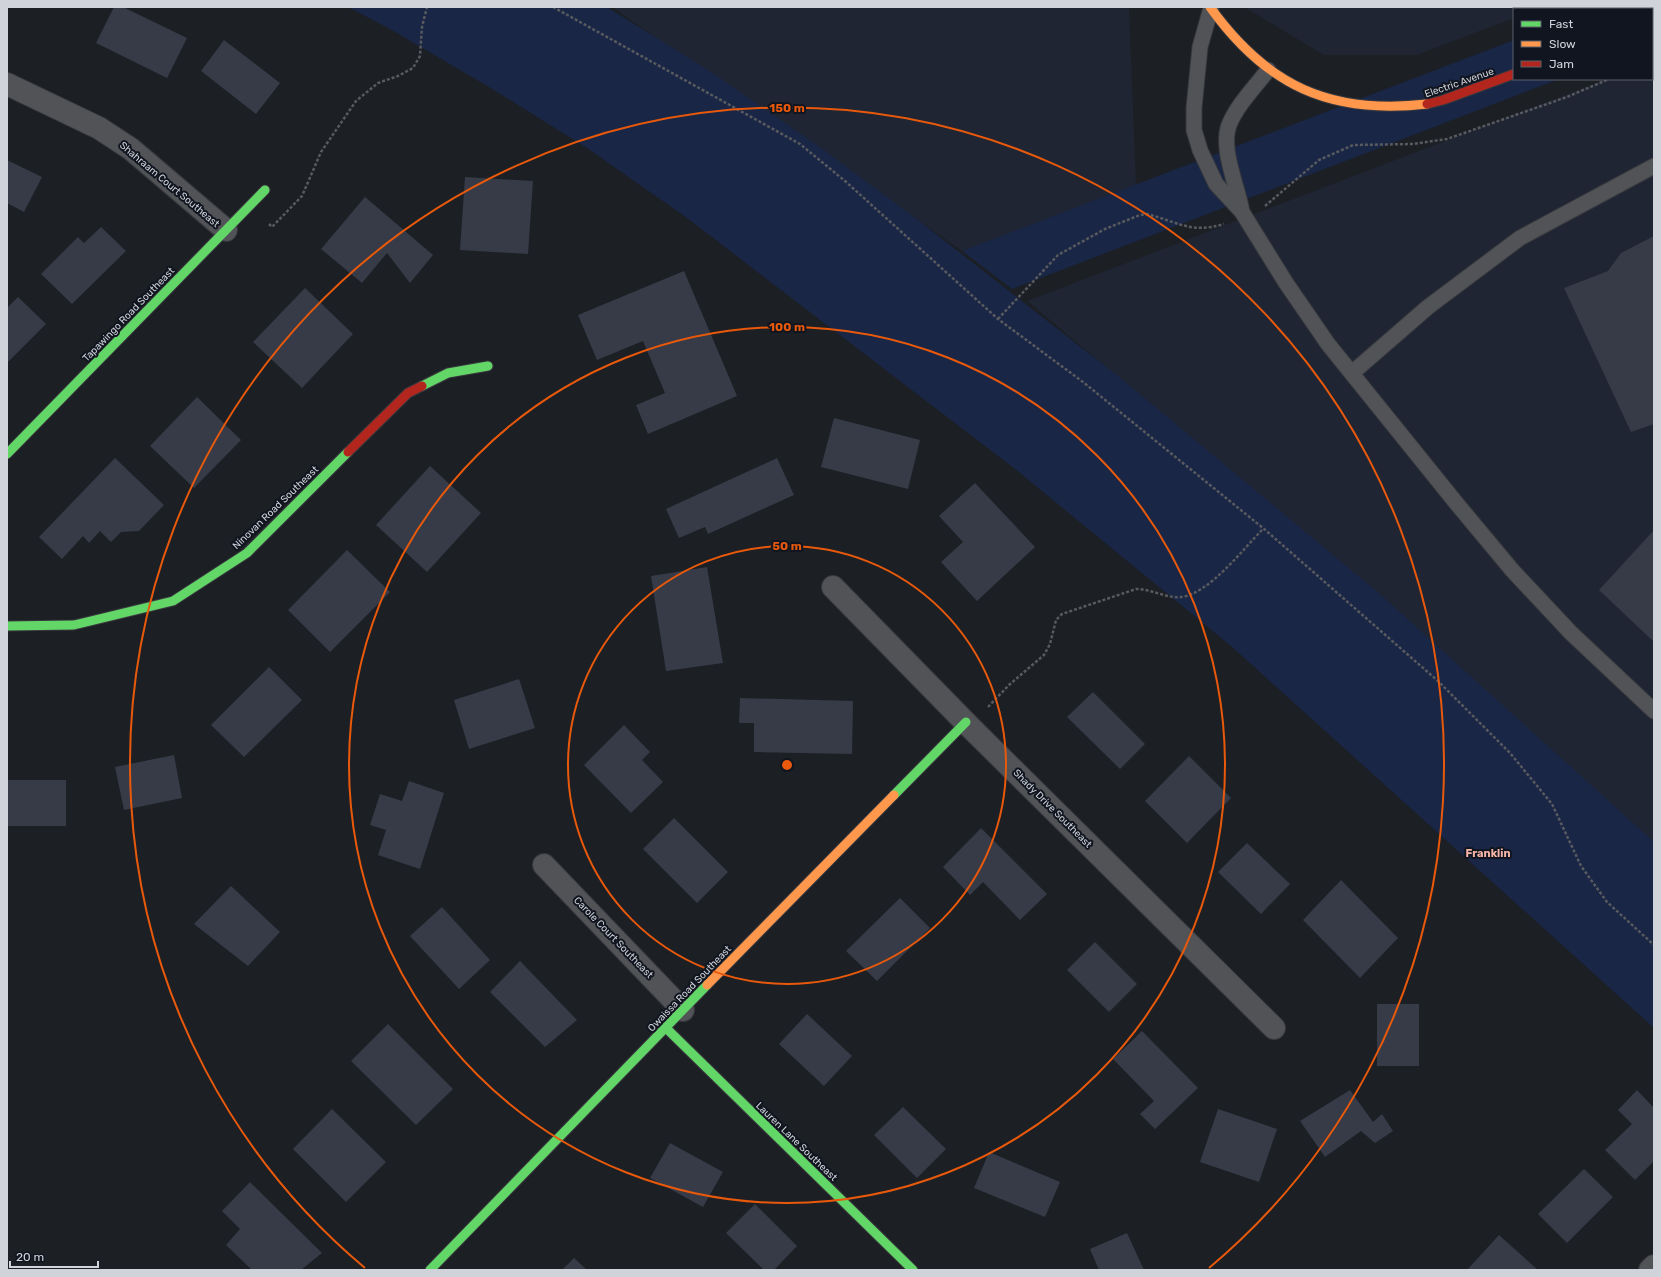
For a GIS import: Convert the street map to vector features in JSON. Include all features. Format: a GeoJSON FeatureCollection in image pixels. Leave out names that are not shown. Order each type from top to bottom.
{"type":"FeatureCollection","features":[{"type":"Feature","properties":{"kind":"street","name":"Electric Avenue"},"geometry":{"type":"LineString","coordinates":[[1211,8],[1236,42],[1268,70],[1298,88],[1317,96],[1364,108],[1404,108],[1430,104],[1513,74]]}},
{"type":"Feature","properties":{"kind":"street","name":"Shahraam Court Southeast"},"geometry":{"type":"LineString","coordinates":[[7,84],[99,128],[125,145],[226,230]]}},
{"type":"Feature","properties":{"kind":"street","name":"Tapawingo Road Southeast"},"geometry":{"type":"LineString","coordinates":[[7,454],[265,190]]}},
{"type":"Feature","properties":{"kind":"street","name":"Ninovan Road Southeast"},"geometry":{"type":"LineString","coordinates":[[7,626],[74,625],[173,601],[246,553],[408,393],[448,373],[488,366]]}},
{"type":"Feature","properties":{"kind":"street","name":"Shady Drive Southeast"},"geometry":{"type":"LineString","coordinates":[[833,587],[968,725],[1274,1028]]}},
{"type":"Feature","properties":{"kind":"street","name":"Owaissa Road Southeast"},"geometry":{"type":"LineString","coordinates":[[430,1270],[683,1010],[968,725]]}},
{"type":"Feature","properties":{"kind":"street","name":"Carole Court Southeast"},"geometry":{"type":"LineString","coordinates":[[544,865],[683,1010]]}},
{"type":"Feature","properties":{"kind":"street","name":"Lauren Lane Southeast"},"geometry":{"type":"LineString","coordinates":[[666,1028],[913,1270]]}},
{"type":"Feature","properties":{"kind":"street"},"geometry":{"type":"LineString","coordinates":[[1650,1270],[1654,1266]]}},
{"type":"Feature","properties":{"kind":"lane"},"geometry":{"type":"LineString","coordinates":[[1211,8],[1200,54],[1194,108],[1194,130],[1200,150],[1216,184],[1242,212],[1286,283],[1328,344],[1512,570],[1571,634],[1654,711]]}},
{"type":"Feature","properties":{"kind":"lane"},"geometry":{"type":"LineString","coordinates":[[1242,212],[1227,146],[1229,126],[1235,114],[1268,70]]}},
{"type":"Feature","properties":{"kind":"lane"},"geometry":{"type":"LineString","coordinates":[[1352,373],[1428,307],[1520,238],[1654,166]]}},
{"type":"Feature","properties":{"kind":"path"},"geometry":{"type":"LineString","coordinates":[[249,207],[272,227],[302,196],[321,152],[356,101],[378,83],[413,68],[420,56],[422,27],[427,7]]}},
{"type":"Feature","properties":{"kind":"path"},"geometry":{"type":"LineString","coordinates":[[553,7],[800,144],[845,181],[998,319],[1084,382],[1263,528],[1438,681],[1510,753],[1552,804],[1581,866],[1607,902],[1654,945]]}},
{"type":"Feature","properties":{"kind":"path"},"geometry":{"type":"LineString","coordinates":[[1260,210],[1319,160],[1353,145],[1413,144],[1447,139],[1568,97],[1607,80]]}},
{"type":"Feature","properties":{"kind":"path"},"geometry":{"type":"LineString","coordinates":[[998,319],[1058,255],[1105,228],[1140,215],[1147,214],[1185,227],[1199,229],[1212,228],[1230,223]]}},
{"type":"Feature","properties":{"kind":"path"},"geometry":{"type":"LineString","coordinates":[[968,725],[1009,684],[1044,655],[1050,644],[1056,620],[1062,614],[1136,589],[1146,589],[1180,598],[1193,594],[1211,582],[1263,528]]}},
{"type":"Feature","properties":{"kind":"shaded area"},"geometry":{"type":"Polygon","coordinates":[[[348,7],[607,7],[708,70],[817,145],[922,223],[1118,376],[1381,595],[1654,842],[1654,1028],[1231,646],[1015,469],[687,218],[590,150],[489,87],[390,29],[348,7]]]}},
{"type":"Feature","properties":{"kind":"shaded area"},"geometry":{"type":"Polygon","coordinates":[[[612,7],[1129,7],[1136,185],[962,251],[612,7]]]}},
{"type":"Feature","properties":{"kind":"shaded area"},"geometry":{"type":"Polygon","coordinates":[[[1244,7],[1543,7],[1513,8],[1513,18],[1417,55],[1324,55],[1244,7]]]}},
{"type":"Feature","properties":{"kind":"shaded area"},"geometry":{"type":"Polygon","coordinates":[[[1513,40],[1513,80],[1556,80],[1012,289],[962,251],[1513,40]]]}},
{"type":"Feature","properties":{"kind":"shaded area"},"geometry":{"type":"Polygon","coordinates":[[[1653,62],[1654,845],[1398,611],[1027,301],[1604,80],[1653,80],[1653,62]]]}},
{"type":"Feature","properties":{"kind":"building"},"geometry":{"type":"Polygon","coordinates":[[[114,7],[123,7],[187,38],[167,78],[96,43],[114,7]]]}},
{"type":"Feature","properties":{"kind":"building"},"geometry":{"type":"Polygon","coordinates":[[[224,40],[280,83],[256,114],[201,71],[224,40]]]}},
{"type":"Feature","properties":{"kind":"building"},"geometry":{"type":"Polygon","coordinates":[[[7,160],[42,177],[24,212],[7,203],[7,160]]]}},
{"type":"Feature","properties":{"kind":"building"},"geometry":{"type":"Polygon","coordinates":[[[465,177],[533,181],[528,254],[460,250],[465,177]]]}},
{"type":"Feature","properties":{"kind":"building"},"geometry":{"type":"Polygon","coordinates":[[[365,197],[433,255],[410,283],[387,253],[362,283],[321,249],[365,197]]]}},
{"type":"Feature","properties":{"kind":"building"},"geometry":{"type":"Polygon","coordinates":[[[101,227],[126,251],[72,304],[41,274],[78,237],[84,243],[101,227]]]}},
{"type":"Feature","properties":{"kind":"building"},"geometry":{"type":"Polygon","coordinates":[[[1654,236],[1654,424],[1631,432],[1564,288],[1608,271],[1621,253],[1654,236]]]}},
{"type":"Feature","properties":{"kind":"building"},"geometry":{"type":"Polygon","coordinates":[[[684,271],[737,396],[648,434],[636,405],[665,393],[643,341],[597,360],[578,315],[684,271]]]}},
{"type":"Feature","properties":{"kind":"building"},"geometry":{"type":"Polygon","coordinates":[[[305,288],[353,334],[302,388],[253,342],[305,288]]]}},
{"type":"Feature","properties":{"kind":"building"},"geometry":{"type":"Polygon","coordinates":[[[18,297],[46,324],[7,363],[7,308],[18,297]]]}},
{"type":"Feature","properties":{"kind":"building"},"geometry":{"type":"Polygon","coordinates":[[[197,397],[241,440],[194,488],[150,446],[197,397]]]}},
{"type":"Feature","properties":{"kind":"building"},"geometry":{"type":"Polygon","coordinates":[[[834,418],[920,440],[908,489],[821,467],[834,418]]]}},
{"type":"Feature","properties":{"kind":"building"},"geometry":{"type":"Polygon","coordinates":[[[115,458],[164,505],[139,531],[121,532],[111,542],[100,531],[89,543],[83,536],[62,559],[39,537],[115,458]]]}},
{"type":"Feature","properties":{"kind":"building"},"geometry":{"type":"Polygon","coordinates":[[[777,458],[794,495],[708,534],[705,527],[679,538],[666,509],[777,458]]]}},
{"type":"Feature","properties":{"kind":"building"},"geometry":{"type":"Polygon","coordinates":[[[430,466],[481,513],[427,572],[376,525],[430,466]]]}},
{"type":"Feature","properties":{"kind":"building"},"geometry":{"type":"Polygon","coordinates":[[[975,483],[1035,547],[977,601],[941,562],[963,542],[939,516],[975,483]]]}},
{"type":"Feature","properties":{"kind":"building"},"geometry":{"type":"Polygon","coordinates":[[[1654,530],[1654,642],[1599,590],[1654,530]]]}},
{"type":"Feature","properties":{"kind":"building"},"geometry":{"type":"Polygon","coordinates":[[[347,550],[390,592],[330,652],[288,610],[347,550]]]}},
{"type":"Feature","properties":{"kind":"building"},"geometry":{"type":"Polygon","coordinates":[[[707,567],[723,663],[666,671],[651,576],[707,567]]]}},
{"type":"Feature","properties":{"kind":"building"},"geometry":{"type":"Polygon","coordinates":[[[269,667],[302,700],[244,757],[211,725],[269,667]]]}},
{"type":"Feature","properties":{"kind":"building"},"geometry":{"type":"Polygon","coordinates":[[[519,679],[535,728],[469,749],[454,700],[519,679]]]}},
{"type":"Feature","properties":{"kind":"building"},"geometry":{"type":"Polygon","coordinates":[[[1093,692],[1145,744],[1120,769],[1067,717],[1093,692]]]}},
{"type":"Feature","properties":{"kind":"building"},"geometry":{"type":"Polygon","coordinates":[[[740,698],[853,701],[852,754],[754,752],[754,723],[739,723],[740,698]]]}},
{"type":"Feature","properties":{"kind":"building"},"geometry":{"type":"Polygon","coordinates":[[[624,725],[650,752],[642,760],[663,782],[631,813],[584,765],[624,725]]]}},
{"type":"Feature","properties":{"kind":"building"},"geometry":{"type":"Polygon","coordinates":[[[174,755],[182,798],[124,810],[115,767],[174,755]]]}},
{"type":"Feature","properties":{"kind":"building"},"geometry":{"type":"Polygon","coordinates":[[[1189,756],[1231,798],[1187,843],[1145,801],[1189,756]]]}},
{"type":"Feature","properties":{"kind":"building"},"geometry":{"type":"Polygon","coordinates":[[[7,780],[66,780],[66,826],[7,826],[7,780]]]}},
{"type":"Feature","properties":{"kind":"building"},"geometry":{"type":"Polygon","coordinates":[[[409,781],[444,793],[420,869],[378,855],[386,830],[370,825],[380,794],[402,801],[409,781]]]}},
{"type":"Feature","properties":{"kind":"building"},"geometry":{"type":"Polygon","coordinates":[[[674,818],[728,872],[697,903],[643,849],[674,818]]]}},
{"type":"Feature","properties":{"kind":"building"},"geometry":{"type":"Polygon","coordinates":[[[981,828],[1047,894],[1020,920],[983,882],[970,895],[943,867],[981,828]]]}},
{"type":"Feature","properties":{"kind":"building"},"geometry":{"type":"Polygon","coordinates":[[[1247,843],[1290,884],[1261,914],[1218,872],[1247,843]]]}},
{"type":"Feature","properties":{"kind":"building"},"geometry":{"type":"Polygon","coordinates":[[[1341,880],[1398,938],[1360,978],[1303,920],[1341,880]]]}},
{"type":"Feature","properties":{"kind":"building"},"geometry":{"type":"Polygon","coordinates":[[[231,886],[280,932],[248,966],[194,924],[231,886]]]}},
{"type":"Feature","properties":{"kind":"building"},"geometry":{"type":"Polygon","coordinates":[[[900,898],[930,928],[877,981],[846,951],[900,898]]]}},
{"type":"Feature","properties":{"kind":"building"},"geometry":{"type":"Polygon","coordinates":[[[442,907],[490,960],[459,989],[410,936],[442,907]]]}},
{"type":"Feature","properties":{"kind":"building"},"geometry":{"type":"Polygon","coordinates":[[[1095,942],[1137,984],[1109,1012],[1067,970],[1095,942]]]}},
{"type":"Feature","properties":{"kind":"building"},"geometry":{"type":"Polygon","coordinates":[[[520,961],[577,1020],[545,1047],[490,992],[520,961]]]}},
{"type":"Feature","properties":{"kind":"building"},"geometry":{"type":"Polygon","coordinates":[[[1377,1004],[1419,1004],[1419,1066],[1377,1066],[1377,1004]]]}},
{"type":"Feature","properties":{"kind":"building"},"geometry":{"type":"Polygon","coordinates":[[[807,1014],[852,1056],[824,1086],[779,1044],[807,1014]]]}},
{"type":"Feature","properties":{"kind":"building"},"geometry":{"type":"Polygon","coordinates":[[[388,1024],[453,1089],[416,1125],[351,1061],[388,1024]]]}},
{"type":"Feature","properties":{"kind":"building"},"geometry":{"type":"Polygon","coordinates":[[[1142,1031],[1198,1088],[1155,1129],[1140,1114],[1154,1101],[1113,1059],[1142,1031]]]}},
{"type":"Feature","properties":{"kind":"building"},"geometry":{"type":"Polygon","coordinates":[[[1350,1090],[1373,1122],[1382,1114],[1393,1131],[1375,1143],[1361,1131],[1325,1157],[1300,1121],[1350,1090]]]}},
{"type":"Feature","properties":{"kind":"building"},"geometry":{"type":"Polygon","coordinates":[[[1637,1090],[1654,1108],[1654,1161],[1635,1180],[1605,1150],[1632,1124],[1618,1110],[1637,1090]]]}},
{"type":"Feature","properties":{"kind":"building"},"geometry":{"type":"Polygon","coordinates":[[[903,1107],[946,1149],[917,1178],[874,1135],[903,1107]]]}},
{"type":"Feature","properties":{"kind":"building"},"geometry":{"type":"Polygon","coordinates":[[[332,1109],[386,1162],[346,1202],[293,1149],[332,1109]]]}},
{"type":"Feature","properties":{"kind":"building"},"geometry":{"type":"Polygon","coordinates":[[[1218,1109],[1277,1129],[1259,1182],[1200,1162],[1218,1109]]]}},
{"type":"Feature","properties":{"kind":"building"},"geometry":{"type":"Polygon","coordinates":[[[670,1143],[723,1172],[703,1207],[650,1178],[670,1143]]]}},
{"type":"Feature","properties":{"kind":"building"},"geometry":{"type":"Polygon","coordinates":[[[989,1152],[1060,1182],[1045,1217],[974,1188],[989,1152]]]}},
{"type":"Feature","properties":{"kind":"building"},"geometry":{"type":"Polygon","coordinates":[[[1584,1169],[1613,1197],[1567,1243],[1538,1214],[1584,1169]]]}},
{"type":"Feature","properties":{"kind":"building"},"geometry":{"type":"Polygon","coordinates":[[[250,1182],[322,1253],[301,1270],[252,1270],[226,1245],[240,1229],[222,1211],[250,1182]]]}},
{"type":"Feature","properties":{"kind":"building"},"geometry":{"type":"Polygon","coordinates":[[[755,1204],[797,1246],[774,1270],[764,1270],[726,1233],[755,1204]]]}},
{"type":"Feature","properties":{"kind":"building"},"geometry":{"type":"Polygon","coordinates":[[[1127,1233],[1144,1270],[1099,1270],[1090,1249],[1127,1233]]]}},
{"type":"Feature","properties":{"kind":"building"},"geometry":{"type":"Polygon","coordinates":[[[1499,1235],[1538,1270],[1467,1270],[1499,1235]]]}},
{"type":"Feature","properties":{"kind":"building"},"geometry":{"type":"Polygon","coordinates":[[[574,1258],[587,1270],[562,1270],[574,1258]]]}},
{"type":"Feature","properties":{"kind":"traffic: fast"},"geometry":{"type":"LineString","coordinates":[[7,454],[265,190]]}},
{"type":"Feature","properties":{"kind":"traffic: fast"},"geometry":{"type":"LineString","coordinates":[[422,386],[448,373],[488,366]]}},
{"type":"Feature","properties":{"kind":"traffic: fast"},"geometry":{"type":"LineString","coordinates":[[7,626],[74,625],[173,601],[247,553],[348,452]]}},
{"type":"Feature","properties":{"kind":"traffic: fast"},"geometry":{"type":"LineString","coordinates":[[894,795],[966,722]]}},
{"type":"Feature","properties":{"kind":"traffic: fast"},"geometry":{"type":"LineString","coordinates":[[430,1270],[707,985]]}},
{"type":"Feature","properties":{"kind":"traffic: fast"},"geometry":{"type":"LineString","coordinates":[[666,1028],[913,1270]]}},
{"type":"Feature","properties":{"kind":"traffic: slow"},"geometry":{"type":"LineString","coordinates":[[1210,7],[1232,34],[1254,57],[1278,75],[1304,89],[1331,99],[1360,105],[1392,106],[1427,104]]}},
{"type":"Feature","properties":{"kind":"traffic: slow"},"geometry":{"type":"LineString","coordinates":[[707,985],[894,795]]}},
{"type":"Feature","properties":{"kind":"traffic: jam"},"geometry":{"type":"LineString","coordinates":[[1427,104],[1443,100],[1513,74]]}},
{"type":"Feature","properties":{"kind":"traffic: jam"},"geometry":{"type":"LineString","coordinates":[[348,452],[408,393],[422,386]]}},
{"type":"Feature","properties":{"kind":"district","name":"Franklin"},"geometry":{"type":"Point","coordinates":[1488,853]}}]}
